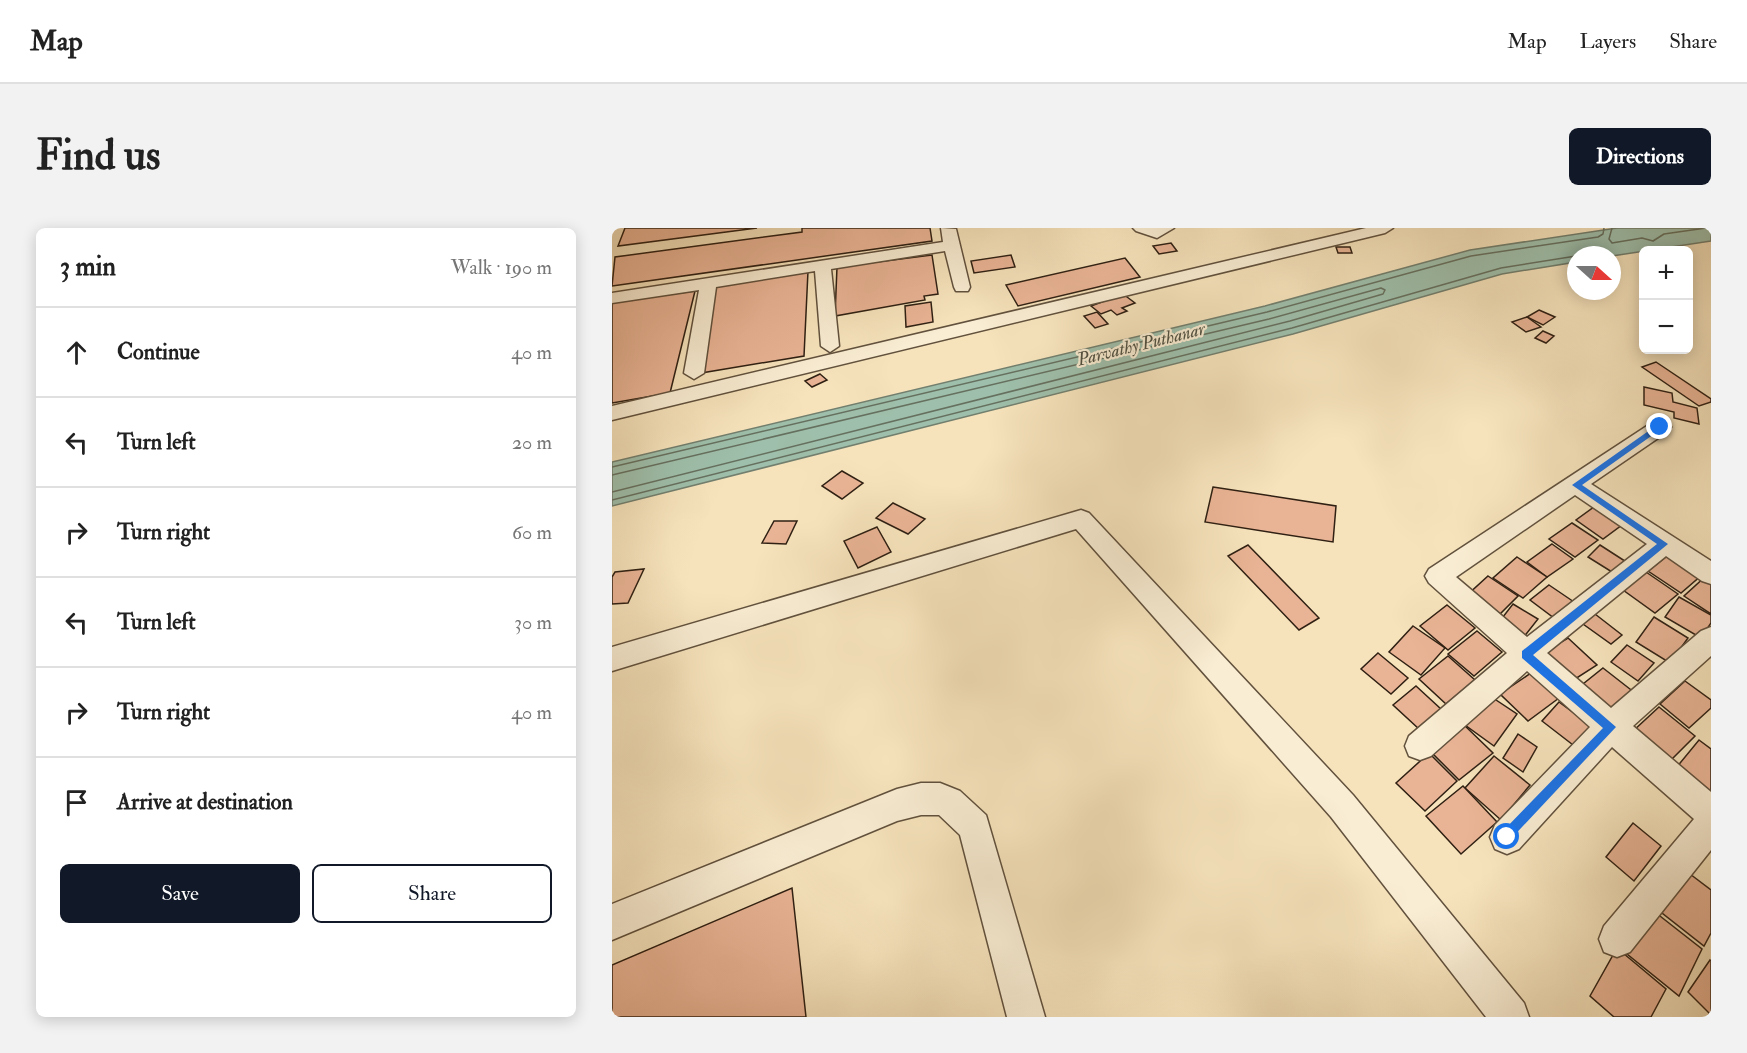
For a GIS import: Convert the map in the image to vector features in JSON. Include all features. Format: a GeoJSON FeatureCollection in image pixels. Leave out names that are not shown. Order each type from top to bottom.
{"type":"FeatureCollection","features":[{"type":"Feature","properties":{"kind":"street"},"geometry":{"type":"LineString","coordinates":[[948,228],[962,287]]}},
{"type":"Feature","properties":{"kind":"street"},"geometry":{"type":"LineString","coordinates":[[1141,228],[1157,233],[1166,228]]}},
{"type":"Feature","properties":{"kind":"street"},"geometry":{"type":"LineString","coordinates":[[612,413],[1385,228]]}},
{"type":"Feature","properties":{"kind":"street"},"geometry":{"type":"LineString","coordinates":[[612,298],[708,285],[952,245]]}},
{"type":"Feature","properties":{"kind":"street"},"geometry":{"type":"LineString","coordinates":[[823,267],[830,346]]}},
{"type":"Feature","properties":{"kind":"street"},"geometry":{"type":"LineString","coordinates":[[694,373],[708,285]]}},
{"type":"Feature","properties":{"kind":"street"},"geometry":{"type":"LineString","coordinates":[[1660,427],[1438,576],[1711,813]]}},
{"type":"Feature","properties":{"kind":"street"},"geometry":{"type":"LineString","coordinates":[[1576,485],[1711,574]]}},
{"type":"Feature","properties":{"kind":"street"},"geometry":{"type":"LineString","coordinates":[[612,658],[1082,519],[1342,806],[1510,1017]]}},
{"type":"Feature","properties":{"kind":"street"},"geometry":{"type":"LineString","coordinates":[[1420,746],[1526,654],[1664,544]]}},
{"type":"Feature","properties":{"kind":"street"},"geometry":{"type":"LineString","coordinates":[[1507,837],[1611,727],[1711,639]]}},
{"type":"Feature","properties":{"kind":"street"},"geometry":{"type":"LineString","coordinates":[[612,922],[897,806],[922,797],[939,798],[953,803],[974,826],[1026,1017]]}},
{"type":"Feature","properties":{"kind":"street"},"geometry":{"type":"LineString","coordinates":[[1617,939],[1711,824]]}},
{"type":"Feature","properties":{"kind":"water","name":"Parvathy Puthanar"},"geometry":{"type":"Polygon","coordinates":[[[1617,228],[1711,228],[1711,241],[1678,246],[1639,246],[1639,252],[1621,255],[1621,246],[1567,246],[1567,263],[1502,274],[1293,334],[612,506],[612,462],[1265,306],[1470,250],[1617,228]]]}},
{"type":"Feature","properties":{"kind":"building"},"geometry":{"type":"Polygon","coordinates":[[[625,228],[757,228],[618,246],[625,228]]]}},
{"type":"Feature","properties":{"kind":"building"},"geometry":{"type":"Polygon","coordinates":[[[802,228],[930,228],[932,241],[612,286],[615,257],[802,232],[802,228]]]}},
{"type":"Feature","properties":{"kind":"building"},"geometry":{"type":"Polygon","coordinates":[[[1171,243],[1177,251],[1159,254],[1153,246],[1171,243]]]}},
{"type":"Feature","properties":{"kind":"building"},"geometry":{"type":"Polygon","coordinates":[[[1336,247],[1350,247],[1352,253],[1338,253],[1336,247]]]}},
{"type":"Feature","properties":{"kind":"building"},"geometry":{"type":"Polygon","coordinates":[[[932,255],[938,294],[924,296],[925,300],[835,316],[837,267],[932,255]]]}},
{"type":"Feature","properties":{"kind":"building"},"geometry":{"type":"Polygon","coordinates":[[[1011,255],[1015,267],[974,273],[971,261],[1011,255]]]}},
{"type":"Feature","properties":{"kind":"building"},"geometry":{"type":"Polygon","coordinates":[[[1125,258],[1140,277],[1018,306],[1006,285],[1125,258]]]}},
{"type":"Feature","properties":{"kind":"building"},"geometry":{"type":"Polygon","coordinates":[[[808,271],[804,356],[695,374],[714,284],[808,271]]]}},
{"type":"Feature","properties":{"kind":"building"},"geometry":{"type":"Polygon","coordinates":[[[695,291],[670,393],[612,403],[612,302],[695,291]]]}},
{"type":"Feature","properties":{"kind":"building"},"geometry":{"type":"Polygon","coordinates":[[[1123,294],[1135,303],[1122,308],[1127,311],[1117,315],[1111,310],[1101,314],[1091,306],[1123,294]]]}},
{"type":"Feature","properties":{"kind":"building"},"geometry":{"type":"Polygon","coordinates":[[[931,302],[933,322],[906,327],[905,306],[931,302]]]}},
{"type":"Feature","properties":{"kind":"building"},"geometry":{"type":"Polygon","coordinates":[[[1539,310],[1555,317],[1543,325],[1527,317],[1539,310]]]}},
{"type":"Feature","properties":{"kind":"building"},"geometry":{"type":"Polygon","coordinates":[[[1097,312],[1108,324],[1095,328],[1084,316],[1097,312]]]}},
{"type":"Feature","properties":{"kind":"building"},"geometry":{"type":"Polygon","coordinates":[[[1527,317],[1541,327],[1526,332],[1512,322],[1527,317]]]}},
{"type":"Feature","properties":{"kind":"building"},"geometry":{"type":"Polygon","coordinates":[[[1543,331],[1554,336],[1546,343],[1535,338],[1543,331]]]}},
{"type":"Feature","properties":{"kind":"building"},"geometry":{"type":"Polygon","coordinates":[[[1656,362],[1711,399],[1711,402],[1699,406],[1642,367],[1656,362]]]}},
{"type":"Feature","properties":{"kind":"building"},"geometry":{"type":"Polygon","coordinates":[[[820,374],[827,380],[812,387],[805,381],[820,374]]]}},
{"type":"Feature","properties":{"kind":"building"},"geometry":{"type":"Polygon","coordinates":[[[1644,387],[1672,393],[1673,402],[1697,408],[1699,424],[1674,418],[1674,412],[1644,405],[1644,387]]]}},
{"type":"Feature","properties":{"kind":"building"},"geometry":{"type":"Polygon","coordinates":[[[842,471],[863,483],[842,499],[822,486],[842,471]]]}},
{"type":"Feature","properties":{"kind":"building"},"geometry":{"type":"Polygon","coordinates":[[[1213,487],[1336,506],[1333,542],[1205,522],[1213,487]]]}},
{"type":"Feature","properties":{"kind":"building"},"geometry":{"type":"Polygon","coordinates":[[[893,503],[925,519],[908,534],[876,518],[893,503]]]}},
{"type":"Feature","properties":{"kind":"building"},"geometry":{"type":"Polygon","coordinates":[[[1598,504],[1626,522],[1603,539],[1576,520],[1598,504]]]}},
{"type":"Feature","properties":{"kind":"building"},"geometry":{"type":"Polygon","coordinates":[[[774,521],[797,521],[786,544],[762,543],[774,521]]]}},
{"type":"Feature","properties":{"kind":"building"},"geometry":{"type":"Polygon","coordinates":[[[1572,523],[1598,540],[1575,557],[1549,539],[1572,523]]]}},
{"type":"Feature","properties":{"kind":"building"},"geometry":{"type":"Polygon","coordinates":[[[877,527],[891,552],[858,568],[844,541],[877,527]]]}},
{"type":"Feature","properties":{"kind":"building"},"geometry":{"type":"Polygon","coordinates":[[[1552,544],[1573,559],[1547,577],[1527,562],[1552,544]]]}},
{"type":"Feature","properties":{"kind":"building"},"geometry":{"type":"Polygon","coordinates":[[[1248,545],[1319,618],[1299,630],[1228,556],[1248,545]]]}},
{"type":"Feature","properties":{"kind":"building"},"geometry":{"type":"Polygon","coordinates":[[[1600,545],[1631,565],[1620,577],[1588,557],[1600,545]]]}},
{"type":"Feature","properties":{"kind":"building"},"geometry":{"type":"Polygon","coordinates":[[[1671,553],[1703,574],[1681,593],[1648,571],[1671,553]]]}},
{"type":"Feature","properties":{"kind":"building"},"geometry":{"type":"Polygon","coordinates":[[[1517,557],[1547,577],[1523,598],[1493,578],[1517,557]]]}},
{"type":"Feature","properties":{"kind":"building"},"geometry":{"type":"Polygon","coordinates":[[[644,569],[628,603],[612,604],[612,577],[615,572],[644,569]]]}},
{"type":"Feature","properties":{"kind":"building"},"geometry":{"type":"Polygon","coordinates":[[[1646,572],[1678,594],[1655,613],[1623,590],[1646,572]]]}},
{"type":"Feature","properties":{"kind":"building"},"geometry":{"type":"Polygon","coordinates":[[[1488,576],[1518,596],[1495,619],[1465,597],[1488,576]]]}},
{"type":"Feature","properties":{"kind":"building"},"geometry":{"type":"Polygon","coordinates":[[[1706,576],[1711,579],[1711,614],[1684,596],[1706,576]]]}},
{"type":"Feature","properties":{"kind":"building"},"geometry":{"type":"Polygon","coordinates":[[[1549,585],[1577,604],[1558,621],[1530,600],[1549,585]]]}},
{"type":"Feature","properties":{"kind":"building"},"geometry":{"type":"Polygon","coordinates":[[[1679,597],[1711,615],[1711,623],[1701,638],[1665,617],[1679,597]]]}},
{"type":"Feature","properties":{"kind":"building"},"geometry":{"type":"Polygon","coordinates":[[[1513,604],[1538,619],[1523,638],[1499,622],[1513,604]]]}},
{"type":"Feature","properties":{"kind":"building"},"geometry":{"type":"Polygon","coordinates":[[[1447,605],[1475,628],[1448,650],[1420,626],[1447,605]]]}},
{"type":"Feature","properties":{"kind":"building"},"geometry":{"type":"Polygon","coordinates":[[[1595,614],[1622,635],[1611,644],[1583,624],[1595,614]]]}},
{"type":"Feature","properties":{"kind":"building"},"geometry":{"type":"Polygon","coordinates":[[[1654,617],[1688,638],[1670,663],[1636,642],[1654,617]]]}},
{"type":"Feature","properties":{"kind":"building"},"geometry":{"type":"Polygon","coordinates":[[[1413,626],[1445,648],[1421,675],[1389,652],[1413,626]]]}},
{"type":"Feature","properties":{"kind":"building"},"geometry":{"type":"Polygon","coordinates":[[[1477,631],[1502,652],[1474,676],[1448,654],[1477,631]]]}},
{"type":"Feature","properties":{"kind":"building"},"geometry":{"type":"Polygon","coordinates":[[[1568,638],[1597,665],[1572,681],[1543,653],[1568,638]]]}},
{"type":"Feature","properties":{"kind":"building"},"geometry":{"type":"Polygon","coordinates":[[[1627,645],[1654,663],[1638,681],[1611,662],[1627,645]]]}},
{"type":"Feature","properties":{"kind":"building"},"geometry":{"type":"Polygon","coordinates":[[[1378,653],[1408,678],[1391,694],[1361,669],[1378,653]]]}},
{"type":"Feature","properties":{"kind":"building"},"geometry":{"type":"Polygon","coordinates":[[[1448,656],[1475,680],[1446,704],[1419,679],[1448,656]]]}},
{"type":"Feature","properties":{"kind":"building"},"geometry":{"type":"Polygon","coordinates":[[[1603,668],[1635,693],[1610,715],[1578,688],[1603,668]]]}},
{"type":"Feature","properties":{"kind":"building"},"geometry":{"type":"Polygon","coordinates":[[[1531,673],[1559,698],[1528,721],[1500,694],[1531,673]]]}},
{"type":"Feature","properties":{"kind":"building"},"geometry":{"type":"Polygon","coordinates":[[[1685,681],[1711,700],[1711,708],[1689,728],[1660,704],[1685,681]]]}},
{"type":"Feature","properties":{"kind":"building"},"geometry":{"type":"Polygon","coordinates":[[[1416,686],[1442,710],[1419,729],[1393,705],[1416,686]]]}},
{"type":"Feature","properties":{"kind":"building"},"geometry":{"type":"Polygon","coordinates":[[[1487,694],[1517,714],[1494,746],[1465,725],[1487,694]]]}},
{"type":"Feature","properties":{"kind":"building"},"geometry":{"type":"Polygon","coordinates":[[[1559,702],[1594,728],[1577,748],[1542,721],[1559,702]]]}},
{"type":"Feature","properties":{"kind":"building"},"geometry":{"type":"Polygon","coordinates":[[[1659,707],[1695,736],[1669,762],[1632,732],[1659,707]]]}},
{"type":"Feature","properties":{"kind":"building"},"geometry":{"type":"Polygon","coordinates":[[[1461,722],[1493,753],[1459,780],[1428,749],[1461,722]]]}},
{"type":"Feature","properties":{"kind":"building"},"geometry":{"type":"Polygon","coordinates":[[[1518,734],[1537,747],[1523,772],[1503,758],[1518,734]]]}},
{"type":"Feature","properties":{"kind":"building"},"geometry":{"type":"Polygon","coordinates":[[[1699,740],[1711,749],[1711,795],[1676,768],[1699,740]]]}},
{"type":"Feature","properties":{"kind":"building"},"geometry":{"type":"Polygon","coordinates":[[[1429,753],[1457,781],[1425,811],[1396,783],[1429,753]]]}},
{"type":"Feature","properties":{"kind":"building"},"geometry":{"type":"Polygon","coordinates":[[[1494,756],[1530,785],[1501,820],[1465,788],[1494,756]]]}},
{"type":"Feature","properties":{"kind":"building"},"geometry":{"type":"Polygon","coordinates":[[[1463,786],[1497,822],[1461,854],[1426,816],[1463,786]]]}},
{"type":"Feature","properties":{"kind":"building"},"geometry":{"type":"Polygon","coordinates":[[[1633,823],[1661,846],[1634,881],[1606,857],[1633,823]]]}},
{"type":"Feature","properties":{"kind":"building"},"geometry":{"type":"Polygon","coordinates":[[[1686,871],[1711,890],[1711,933],[1704,946],[1662,913],[1686,871]]]}},
{"type":"Feature","properties":{"kind":"building"},"geometry":{"type":"Polygon","coordinates":[[[792,888],[806,1017],[612,1017],[612,965],[792,888]]]}},
{"type":"Feature","properties":{"kind":"building"},"geometry":{"type":"Polygon","coordinates":[[[1651,909],[1702,949],[1679,996],[1627,954],[1651,909]]]}},
{"type":"Feature","properties":{"kind":"building"},"geometry":{"type":"Polygon","coordinates":[[[1617,948],[1666,989],[1651,1017],[1614,1017],[1590,996],[1617,948]]]}},
{"type":"Feature","properties":{"kind":"building"},"geometry":{"type":"Polygon","coordinates":[[[1711,961],[1711,1015],[1688,992],[1711,961]]]}},
{"type":"Feature","properties":{"kind":"route"},"geometry":{"type":"LineString","coordinates":[[1507,837],[1611,727],[1526,654],[1664,544],[1576,485],[1660,427]]}}]}
